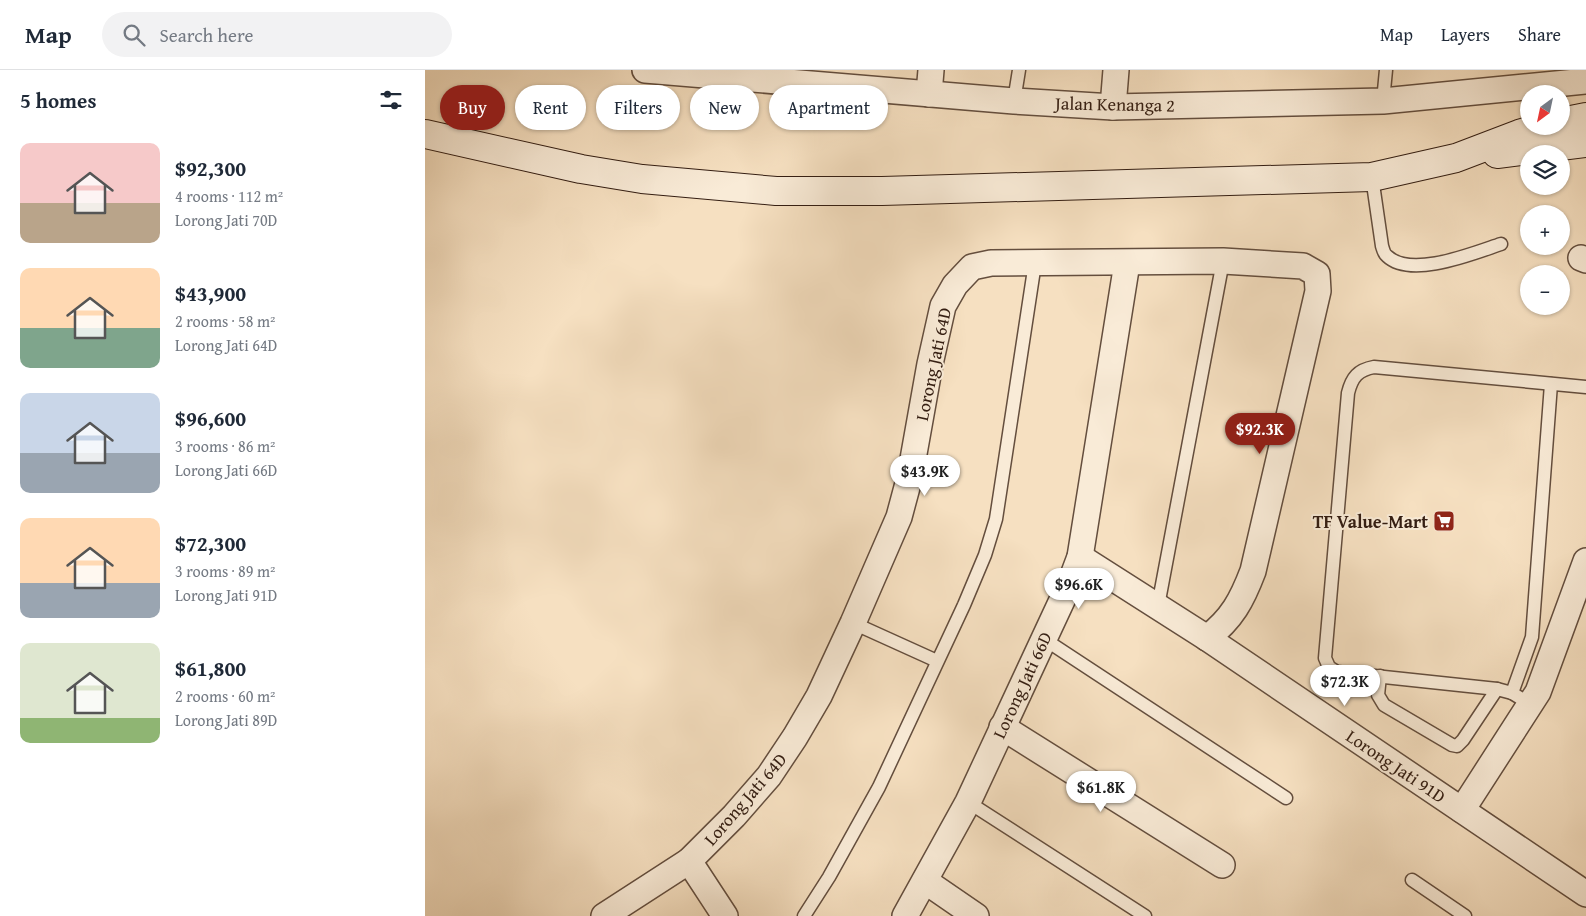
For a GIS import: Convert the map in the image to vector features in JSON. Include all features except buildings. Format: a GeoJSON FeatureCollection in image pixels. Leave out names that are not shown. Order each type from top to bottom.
{"type":"FeatureCollection","features":[{"type":"Feature","properties":{"kind":"main road"},"geometry":{"type":"LineString","coordinates":[[1570,120],[1586,117]]}},
{"type":"Feature","properties":{"kind":"main road"},"geometry":{"type":"LineString","coordinates":[[425,134],[572,167],[642,179],[776,191],[882,191],[1372,177],[1455,158],[1586,143]]}},
{"type":"Feature","properties":{"kind":"main road"},"geometry":{"type":"LineString","coordinates":[[1455,158],[1520,134]]}},
{"type":"Feature","properties":{"kind":"street","name":"Jalan Kenanga 2"},"geometry":{"type":"LineString","coordinates":[[645,70],[930,82],[1014,101],[1113,107],[1383,101],[1475,81],[1574,78]]}},
{"type":"Feature","properties":{"kind":"street"},"geometry":{"type":"LineString","coordinates":[[1113,107],[1116,70]]}},
{"type":"Feature","properties":{"kind":"street","name":"Lorong Jati 64D"},"geometry":{"type":"LineString","coordinates":[[614,913],[689,862],[734,816],[774,768],[819,696],[899,516],[910,476],[930,364],[943,306],[955,285],[972,267],[991,263],[1223,261],[1303,266],[1317,274],[1318,291],[1253,571],[1244,595],[1233,614],[1219,629],[1207,638]]}},
{"type":"Feature","properties":{"kind":"street","name":"Lorong Jati 66D"},"geometry":{"type":"LineString","coordinates":[[905,916],[968,802],[1080,557],[1127,262]]}},
{"type":"Feature","properties":{"kind":"street","name":"Lorong Jati 91D"},"geometry":{"type":"LineString","coordinates":[[1080,557],[1207,638],[1586,894]]}},
{"type":"Feature","properties":{"kind":"street"},"geometry":{"type":"LineString","coordinates":[[1462,810],[1521,698],[1537,692],[1586,562]]}},
{"type":"Feature","properties":{"kind":"street"},"geometry":{"type":"LineString","coordinates":[[1002,727],[1222,865]]}},
{"type":"Feature","properties":{"kind":"street"},"geometry":{"type":"LineString","coordinates":[[689,862],[725,916]]}},
{"type":"Feature","properties":{"kind":"street"},"geometry":{"type":"LineString","coordinates":[[925,881],[976,916]]}},
{"type":"Feature","properties":{"kind":"lane"},"geometry":{"type":"LineString","coordinates":[[1014,101],[1019,70]]}},
{"type":"Feature","properties":{"kind":"lane"},"geometry":{"type":"LineString","coordinates":[[1383,101],[1387,70]]}},
{"type":"Feature","properties":{"kind":"lane"},"geometry":{"type":"LineString","coordinates":[[1372,177],[1382,246],[1386,256],[1399,264],[1427,265],[1453,260],[1501,244]]}},
{"type":"Feature","properties":{"kind":"lane"},"geometry":{"type":"LineString","coordinates":[[1158,606],[1223,261]]}},
{"type":"Feature","properties":{"kind":"lane"},"geometry":{"type":"LineString","coordinates":[[804,916],[829,877],[879,787],[985,555],[996,519],[1035,263]]}},
{"type":"Feature","properties":{"kind":"lane"},"geometry":{"type":"LineString","coordinates":[[1551,384],[1532,637],[1521,698],[1497,688],[1337,672],[1329,667],[1325,658],[1350,383],[1355,375],[1364,369],[1374,368],[1586,387]]}},
{"type":"Feature","properties":{"kind":"lane"},"geometry":{"type":"LineString","coordinates":[[853,623],[937,661]]}},
{"type":"Feature","properties":{"kind":"lane"},"geometry":{"type":"LineString","coordinates":[[1044,639],[1286,798]]}},
{"type":"Feature","properties":{"kind":"lane"},"geometry":{"type":"LineString","coordinates":[[1380,676],[1378,694],[1384,705],[1452,746],[1457,746],[1463,740],[1497,688]]}},
{"type":"Feature","properties":{"kind":"lane"},"geometry":{"type":"LineString","coordinates":[[968,802],[1145,916]]}},
{"type":"Feature","properties":{"kind":"lane"},"geometry":{"type":"LineString","coordinates":[[1412,880],[1465,916]]}},
{"type":"Feature","properties":{"kind":"place","name":"TF Value-Mart"},"geometry":{"type":"Point","coordinates":[1444,521]}}]}
